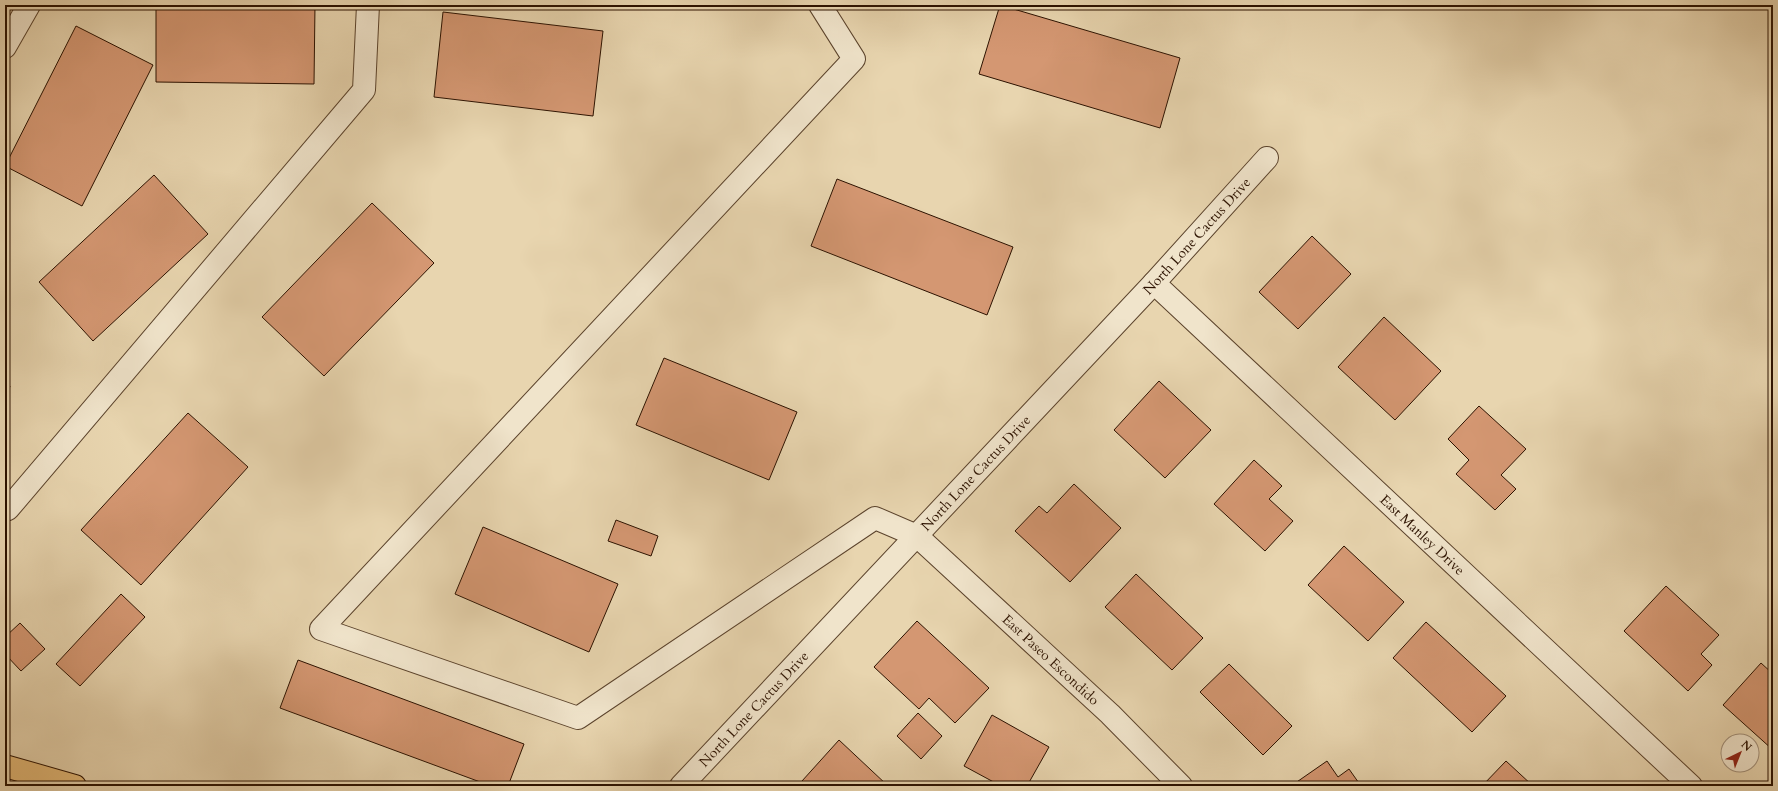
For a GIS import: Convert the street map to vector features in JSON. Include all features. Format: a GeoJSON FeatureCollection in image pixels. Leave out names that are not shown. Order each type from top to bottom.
{"type":"FeatureCollection","features":[{"type":"Feature","properties":{"kind":"main road"},"geometry":{"type":"LineString","coordinates":[[5,766],[75,786]]}},
{"type":"Feature","properties":{"kind":"street"},"geometry":{"type":"LineString","coordinates":[[5,47],[29,5]]}},
{"type":"Feature","properties":{"kind":"street"},"geometry":{"type":"LineString","coordinates":[[5,510],[8,509],[364,90],[368,5]]}},
{"type":"Feature","properties":{"kind":"street","name":"East Paseo Escondido"},"geometry":{"type":"LineString","coordinates":[[820,5],[854,59],[321,629],[578,718],[875,518],[917,536],[1110,714],[1181,786]]}},
{"type":"Feature","properties":{"kind":"street","name":"North Lone Cactus Drive"},"geometry":{"type":"LineString","coordinates":[[682,786],[1154,283],[1267,158]]}},
{"type":"Feature","properties":{"kind":"street","name":"East Manley Drive"},"geometry":{"type":"LineString","coordinates":[[1154,283],[1691,786]]}},
{"type":"Feature","properties":{"kind":"building"},"geometry":{"type":"Polygon","coordinates":[[[156,5],[315,5],[314,84],[156,82],[156,5]]]}},
{"type":"Feature","properties":{"kind":"building"},"geometry":{"type":"Polygon","coordinates":[[[1000,5],[1180,58],[1160,128],[979,74],[1000,5]]]}},
{"type":"Feature","properties":{"kind":"building"},"geometry":{"type":"Polygon","coordinates":[[[443,12],[603,31],[593,116],[434,97],[443,12]]]}},
{"type":"Feature","properties":{"kind":"building"},"geometry":{"type":"Polygon","coordinates":[[[76,26],[153,65],[82,206],[5,166],[76,26]]]}},
{"type":"Feature","properties":{"kind":"building"},"geometry":{"type":"Polygon","coordinates":[[[154,175],[208,234],[93,341],[39,282],[154,175]]]}},
{"type":"Feature","properties":{"kind":"building"},"geometry":{"type":"Polygon","coordinates":[[[837,179],[1013,247],[987,315],[811,246],[837,179]]]}},
{"type":"Feature","properties":{"kind":"building"},"geometry":{"type":"Polygon","coordinates":[[[372,203],[434,263],[324,376],[262,317],[372,203]]]}},
{"type":"Feature","properties":{"kind":"building"},"geometry":{"type":"Polygon","coordinates":[[[1312,236],[1351,274],[1298,329],[1259,292],[1312,236]]]}},
{"type":"Feature","properties":{"kind":"building"},"geometry":{"type":"Polygon","coordinates":[[[1384,317],[1441,371],[1395,420],[1338,367],[1384,317]]]}},
{"type":"Feature","properties":{"kind":"building"},"geometry":{"type":"Polygon","coordinates":[[[664,358],[797,412],[769,480],[636,425],[664,358]]]}},
{"type":"Feature","properties":{"kind":"building"},"geometry":{"type":"Polygon","coordinates":[[[1159,381],[1211,430],[1165,478],[1114,430],[1159,381]]]}},
{"type":"Feature","properties":{"kind":"building"},"geometry":{"type":"Polygon","coordinates":[[[5,384],[10,386],[5,403],[5,384]]]}},
{"type":"Feature","properties":{"kind":"building"},"geometry":{"type":"Polygon","coordinates":[[[1479,406],[1526,449],[1501,475],[1516,489],[1495,510],[1456,474],[1469,460],[1448,439],[1479,406]]]}},
{"type":"Feature","properties":{"kind":"building"},"geometry":{"type":"Polygon","coordinates":[[[188,413],[248,467],[141,585],[81,530],[188,413]]]}},
{"type":"Feature","properties":{"kind":"building"},"geometry":{"type":"Polygon","coordinates":[[[1254,460],[1282,486],[1269,499],[1293,521],[1265,551],[1214,504],[1254,460]]]}},
{"type":"Feature","properties":{"kind":"building"},"geometry":{"type":"Polygon","coordinates":[[[1074,484],[1121,528],[1070,582],[1015,531],[1039,506],[1047,513],[1074,484]]]}},
{"type":"Feature","properties":{"kind":"building"},"geometry":{"type":"Polygon","coordinates":[[[616,520],[658,536],[651,556],[608,541],[616,520]]]}},
{"type":"Feature","properties":{"kind":"building"},"geometry":{"type":"Polygon","coordinates":[[[483,527],[618,584],[589,652],[455,594],[483,527]]]}},
{"type":"Feature","properties":{"kind":"building"},"geometry":{"type":"Polygon","coordinates":[[[1344,546],[1404,602],[1368,641],[1308,585],[1344,546]]]}},
{"type":"Feature","properties":{"kind":"building"},"geometry":{"type":"Polygon","coordinates":[[[1136,574],[1203,638],[1172,670],[1105,607],[1136,574]]]}},
{"type":"Feature","properties":{"kind":"building"},"geometry":{"type":"Polygon","coordinates":[[[1666,586],[1719,635],[1701,654],[1712,665],[1688,691],[1624,631],[1666,586]]]}},
{"type":"Feature","properties":{"kind":"building"},"geometry":{"type":"Polygon","coordinates":[[[121,594],[145,617],[80,686],[56,664],[121,594]]]}},
{"type":"Feature","properties":{"kind":"building"},"geometry":{"type":"Polygon","coordinates":[[[917,621],[989,688],[955,723],[929,698],[919,709],[874,667],[917,621]]]}},
{"type":"Feature","properties":{"kind":"building"},"geometry":{"type":"Polygon","coordinates":[[[1426,622],[1506,696],[1472,732],[1393,658],[1426,622]]]}},
{"type":"Feature","properties":{"kind":"building"},"geometry":{"type":"Polygon","coordinates":[[[20,623],[45,649],[21,671],[5,654],[5,637],[20,623]]]}},
{"type":"Feature","properties":{"kind":"building"},"geometry":{"type":"Polygon","coordinates":[[[298,660],[524,744],[508,786],[491,786],[280,708],[298,660]]]}},
{"type":"Feature","properties":{"kind":"building"},"geometry":{"type":"Polygon","coordinates":[[[1761,663],[1773,674],[1773,750],[1760,738],[1760,733],[1754,733],[1723,705],[1761,663]]]}},
{"type":"Feature","properties":{"kind":"building"},"geometry":{"type":"Polygon","coordinates":[[[1229,664],[1292,726],[1263,755],[1200,692],[1229,664]]]}},
{"type":"Feature","properties":{"kind":"building"},"geometry":{"type":"Polygon","coordinates":[[[918,713],[942,736],[921,759],[897,736],[918,713]]]}},
{"type":"Feature","properties":{"kind":"building"},"geometry":{"type":"Polygon","coordinates":[[[992,715],[1049,747],[1027,786],[1001,786],[964,766],[992,715]]]}},
{"type":"Feature","properties":{"kind":"building"},"geometry":{"type":"Polygon","coordinates":[[[839,740],[887,785],[807,786],[802,781],[839,740]]]}},
{"type":"Feature","properties":{"kind":"building"},"geometry":{"type":"Polygon","coordinates":[[[1327,761],[1338,777],[1349,769],[1361,786],[1291,786],[1327,761]]]}},
{"type":"Feature","properties":{"kind":"building"},"geometry":{"type":"Polygon","coordinates":[[[1506,761],[1533,786],[1482,786],[1506,761]]]}}]}
